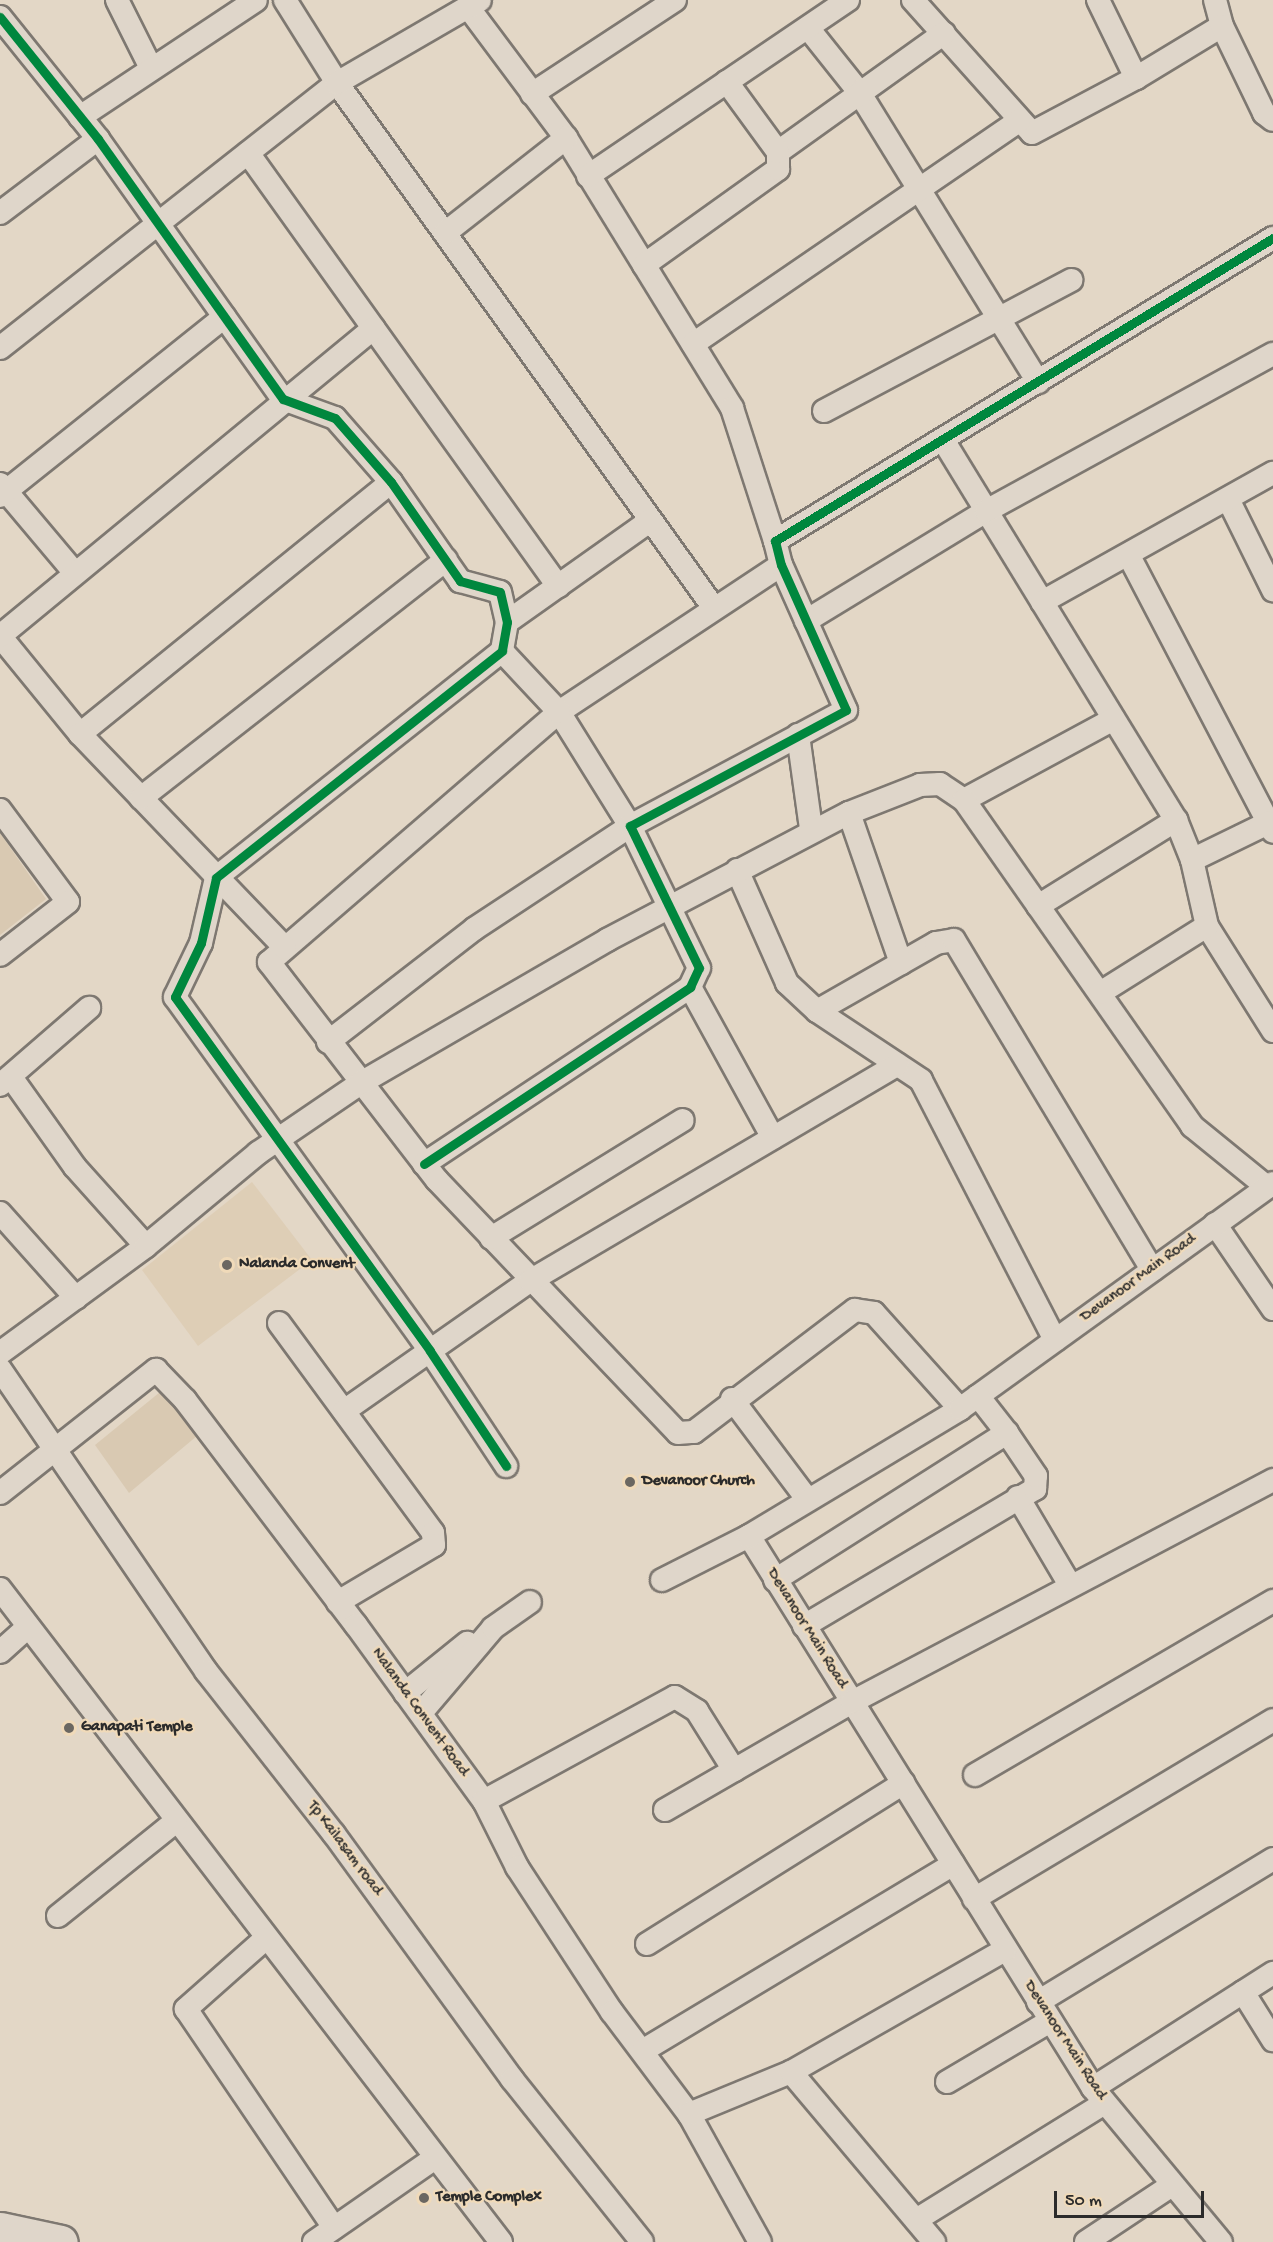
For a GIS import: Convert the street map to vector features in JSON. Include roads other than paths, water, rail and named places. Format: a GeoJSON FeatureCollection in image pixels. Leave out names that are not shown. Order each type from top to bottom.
{"type":"FeatureCollection","features":[{"type":"Feature","properties":{"kind":"main road"},"geometry":{"type":"LineString","coordinates":[[18,2235],[62,2242]]}},
{"type":"Feature","properties":{"kind":"street"},"geometry":{"type":"LineString","coordinates":[[117,0],[151,68]]}},
{"type":"Feature","properties":{"kind":"street"},"geometry":{"type":"LineString","coordinates":[[80,117],[256,0]]}},
{"type":"Feature","properties":{"kind":"street"},"geometry":{"type":"LineString","coordinates":[[285,0],[337,83],[714,608]]}},
{"type":"Feature","properties":{"kind":"street"},"geometry":{"type":"LineString","coordinates":[[532,94],[675,0]]}},
{"type":"Feature","properties":{"kind":"street"},"geometry":{"type":"LineString","coordinates":[[588,176],[848,0]]}},
{"type":"Feature","properties":{"kind":"street"},"geometry":{"type":"LineString","coordinates":[[913,0],[1032,133],[1041,132],[1222,26]]}},
{"type":"Feature","properties":{"kind":"street"},"geometry":{"type":"LineString","coordinates":[[1098,0],[1136,78]]}},
{"type":"Feature","properties":{"kind":"street"},"geometry":{"type":"LineString","coordinates":[[1215,0],[1222,26],[1264,112],[1273,120]]}},
{"type":"Feature","properties":{"kind":"street"},"geometry":{"type":"LineString","coordinates":[[0,348],[337,83],[474,3],[532,94],[566,138],[693,344],[740,427],[781,565],[846,710],[630,826],[474,929],[328,1042]]}},
{"type":"Feature","properties":{"kind":"street"},"geometry":{"type":"LineString","coordinates":[[0,17],[98,139],[284,399],[335,418],[391,482],[460,581],[500,592],[507,622],[502,651],[216,878],[201,943],[175,997],[280,1138],[430,1351],[506,1466]]}},
{"type":"Feature","properties":{"kind":"street"},"geometry":{"type":"LineString","coordinates":[[807,28],[859,93],[1038,382]]}},
{"type":"Feature","properties":{"kind":"street"},"geometry":{"type":"LineString","coordinates":[[778,152],[944,33]]}},
{"type":"Feature","properties":{"kind":"street"},"geometry":{"type":"LineString","coordinates":[[644,265],[765,182],[778,169],[778,152],[727,82]]}},
{"type":"Feature","properties":{"kind":"street"},"geometry":{"type":"LineString","coordinates":[[693,344],[917,187],[1019,121]]}},
{"type":"Feature","properties":{"kind":"street"},"geometry":{"type":"LineString","coordinates":[[445,233],[566,138]]}},
{"type":"Feature","properties":{"kind":"street"},"geometry":{"type":"LineString","coordinates":[[0,213],[98,139]]}},
{"type":"Feature","properties":{"kind":"street"},"geometry":{"type":"LineString","coordinates":[[248,153],[558,586]]}},
{"type":"Feature","properties":{"kind":"street"},"geometry":{"type":"LineString","coordinates":[[775,541],[1273,238]]}},
{"type":"Feature","properties":{"kind":"street"},"geometry":{"type":"LineString","coordinates":[[824,411],[1071,280]]}},
{"type":"Feature","properties":{"kind":"street"},"geometry":{"type":"LineString","coordinates":[[75,573],[2,490],[225,317]]}},
{"type":"Feature","properties":{"kind":"street"},"geometry":{"type":"LineString","coordinates":[[285,948],[80,734],[0,636],[284,399],[374,328]]}},
{"type":"Feature","properties":{"kind":"street"},"geometry":{"type":"LineString","coordinates":[[806,621],[986,511],[1273,354]]}},
{"type":"Feature","properties":{"kind":"street"},"geometry":{"type":"LineString","coordinates":[[943,440],[1176,820],[1192,860],[1207,926],[1273,1031]]}},
{"type":"Feature","properties":{"kind":"street"},"geometry":{"type":"LineString","coordinates":[[1042,602],[1129,556],[1273,473]]}},
{"type":"Feature","properties":{"kind":"street"},"geometry":{"type":"LineString","coordinates":[[80,734],[391,482]]}},
{"type":"Feature","properties":{"kind":"street"},"geometry":{"type":"LineString","coordinates":[[1228,499],[1273,590]]}},
{"type":"Feature","properties":{"kind":"street"},"geometry":{"type":"LineString","coordinates":[[507,622],[651,520]]}},
{"type":"Feature","properties":{"kind":"street"},"geometry":{"type":"LineString","coordinates":[[1129,556],[1270,827],[1192,860]]}},
{"type":"Feature","properties":{"kind":"street"},"geometry":{"type":"LineString","coordinates":[[141,798],[446,560]]}},
{"type":"Feature","properties":{"kind":"street"},"geometry":{"type":"LineString","coordinates":[[781,565],[559,712],[269,962],[359,1084],[424,1164],[530,1281],[678,1433],[694,1432],[732,1399],[855,1310],[874,1313],[969,1403],[1006,1432],[1039,1483],[804,1626]]}},
{"type":"Feature","properties":{"kind":"street"},"geometry":{"type":"LineString","coordinates":[[424,1164],[690,987],[699,968],[672,905],[630,826],[559,712],[502,651]]}},
{"type":"Feature","properties":{"kind":"street"},"geometry":{"type":"LineString","coordinates":[[964,800],[1114,719]]}},
{"type":"Feature","properties":{"kind":"street"},"geometry":{"type":"LineString","coordinates":[[798,735],[811,829]]}},
{"type":"Feature","properties":{"kind":"street"},"geometry":{"type":"LineString","coordinates":[[0,1353],[146,1246],[280,1138],[359,1084],[672,905],[811,829],[920,785],[940,784],[964,800],[1192,1126],[1270,1185]]}},
{"type":"Feature","properties":{"kind":"street"},"geometry":{"type":"LineString","coordinates":[[0,810],[68,902],[0,955]]}},
{"type":"Feature","properties":{"kind":"street"},"geometry":{"type":"LineString","coordinates":[[849,813],[900,963]]}},
{"type":"Feature","properties":{"kind":"street"},"geometry":{"type":"LineString","coordinates":[[1038,906],[1176,820]]}},
{"type":"Feature","properties":{"kind":"street"},"geometry":{"type":"LineString","coordinates":[[737,870],[787,983],[817,1011],[921,1080],[1055,1340]]}},
{"type":"Feature","properties":{"kind":"street"},"geometry":{"type":"LineString","coordinates":[[1100,993],[1207,926]]}},
{"type":"Feature","properties":{"kind":"street"},"geometry":{"type":"LineString","coordinates":[[817,1011],[900,963],[954,940],[1152,1269]]}},
{"type":"Feature","properties":{"kind":"street"},"geometry":{"type":"LineString","coordinates":[[690,987],[773,1138]]}},
{"type":"Feature","properties":{"kind":"street"},"geometry":{"type":"LineString","coordinates":[[89,1008],[6,1081],[75,1167],[146,1246]]}},
{"type":"Feature","properties":{"kind":"street"},"geometry":{"type":"LineString","coordinates":[[344,1411],[530,1281],[897,1065]]}},
{"type":"Feature","properties":{"kind":"street"},"geometry":{"type":"LineString","coordinates":[[491,1238],[683,1120]]}},
{"type":"Feature","properties":{"kind":"street","name":"Devanoor Main Road"},"geometry":{"type":"LineString","coordinates":[[1221,2242],[1099,2096],[1005,1950],[749,1536],[969,1403],[1270,1185]]}},
{"type":"Feature","properties":{"kind":"street"},"geometry":{"type":"LineString","coordinates":[[0,1213],[76,1298]]}},
{"type":"Feature","properties":{"kind":"street"},"geometry":{"type":"LineString","coordinates":[[1215,1224],[1273,1309]]}},
{"type":"Feature","properties":{"kind":"street"},"geometry":{"type":"LineString","coordinates":[[279,1323],[433,1533],[434,1545],[338,1602]]}},
{"type":"Feature","properties":{"kind":"street","name":"Tp Kailasam road"},"geometry":{"type":"LineString","coordinates":[[0,1369],[53,1450],[206,1671],[334,1834],[512,2079],[642,2242]]}},
{"type":"Feature","properties":{"kind":"street","name":"Nalanda Convent Road"},"geometry":{"type":"LineString","coordinates":[[0,1493],[156,1370],[185,1400],[421,1713],[484,1801],[517,1867],[612,2012],[644,2050],[689,2114],[760,2242]]}},
{"type":"Feature","properties":{"kind":"street"},"geometry":{"type":"LineString","coordinates":[[732,1399],[807,1499]]}},
{"type":"Feature","properties":{"kind":"street"},"geometry":{"type":"LineString","coordinates":[[775,1580],[1006,1432]]}},
{"type":"Feature","properties":{"kind":"street"},"geometry":{"type":"LineString","coordinates":[[665,1810],[852,1702],[1070,1585],[1273,1480]]}},
{"type":"Feature","properties":{"kind":"street"},"geometry":{"type":"LineString","coordinates":[[1018,1497],[1070,1585]]}},
{"type":"Feature","properties":{"kind":"street"},"geometry":{"type":"LineString","coordinates":[[662,1580],[749,1536]]}},
{"type":"Feature","properties":{"kind":"street"},"geometry":{"type":"LineString","coordinates":[[0,1589],[265,1939],[501,2242]]}},
{"type":"Feature","properties":{"kind":"street"},"geometry":{"type":"LineString","coordinates":[[975,1775],[1273,1601]]}},
{"type":"Feature","properties":{"kind":"street"},"geometry":{"type":"LineString","coordinates":[[421,1713],[493,1628],[530,1602]]}},
{"type":"Feature","properties":{"kind":"street"},"geometry":{"type":"LineString","coordinates":[[0,1652],[28,1627]]}},
{"type":"Feature","properties":{"kind":"street"},"geometry":{"type":"LineString","coordinates":[[405,1693],[484,1629]]}},
{"type":"Feature","properties":{"kind":"street"},"geometry":{"type":"LineString","coordinates":[[484,1801],[675,1697],[697,1711],[734,1770]]}},
{"type":"Feature","properties":{"kind":"street"},"geometry":{"type":"LineString","coordinates":[[974,1899],[1273,1720]]}},
{"type":"Feature","properties":{"kind":"street"},"geometry":{"type":"LineString","coordinates":[[647,1944],[903,1783]]}},
{"type":"Feature","properties":{"kind":"street"},"geometry":{"type":"LineString","coordinates":[[58,1916],[176,1821]]}},
{"type":"Feature","properties":{"kind":"street"},"geometry":{"type":"LineString","coordinates":[[947,2082],[1044,2012],[1273,1859]]}},
{"type":"Feature","properties":{"kind":"street"},"geometry":{"type":"LineString","coordinates":[[644,2050],[953,1864]]}},
{"type":"Feature","properties":{"kind":"street"},"geometry":{"type":"LineString","coordinates":[[265,1939],[186,2009],[334,2228]]}},
{"type":"Feature","properties":{"kind":"street"},"geometry":{"type":"LineString","coordinates":[[689,2114],[791,2072],[1005,1950]]}},
{"type":"Feature","properties":{"kind":"street"},"geometry":{"type":"LineString","coordinates":[[916,2220],[1099,2096],[1243,1992],[1273,1973]]}},
{"type":"Feature","properties":{"kind":"street"},"geometry":{"type":"LineString","coordinates":[[1243,1992],[1273,2040]]}},
{"type":"Feature","properties":{"kind":"street"},"geometry":{"type":"LineString","coordinates":[[791,2072],[934,2242]]}},
{"type":"Feature","properties":{"kind":"street"},"geometry":{"type":"LineString","coordinates":[[314,2242],[435,2158]]}},
{"type":"Feature","properties":{"kind":"street"},"geometry":{"type":"LineString","coordinates":[[1086,2242],[1172,2185]]}},
{"type":"Feature","properties":{"kind":"place","name":"Nalanda Convent"},"geometry":{"type":"Point","coordinates":[227,1265]}},
{"type":"Feature","properties":{"kind":"place","name":"Devanoor Church"},"geometry":{"type":"Point","coordinates":[630,1482]}},
{"type":"Feature","properties":{"kind":"place","name":"Ganapati Temple"},"geometry":{"type":"Point","coordinates":[69,1728]}},
{"type":"Feature","properties":{"kind":"place","name":"Temple Complex"},"geometry":{"type":"Point","coordinates":[424,2198]}}]}
